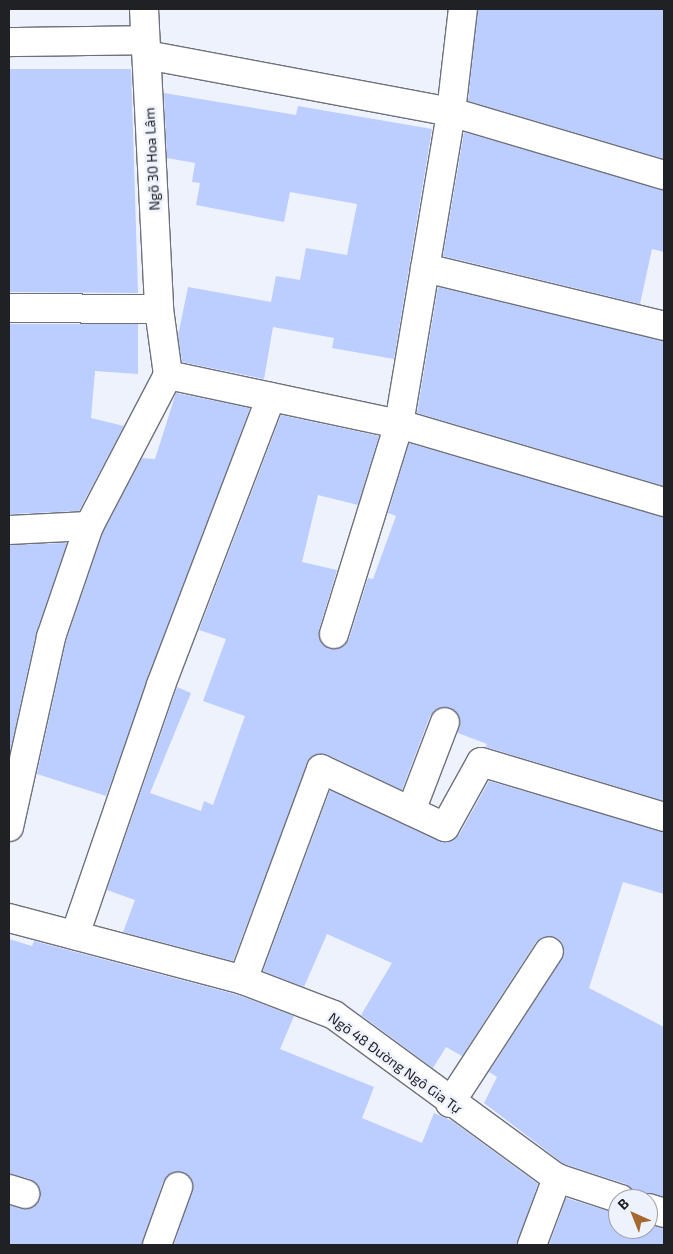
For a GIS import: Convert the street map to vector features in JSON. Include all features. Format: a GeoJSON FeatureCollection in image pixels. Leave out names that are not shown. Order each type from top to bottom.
{"type":"FeatureCollection","features":[{"type":"Feature","properties":{"kind":"street","name":"Ngõ 30 Hoa Lâm"},"geometry":{"type":"LineString","coordinates":[[144,9],[159,309],[168,375]]}},
{"type":"Feature","properties":{"kind":"street"},"geometry":{"type":"LineString","coordinates":[[334,634],[399,424],[451,112],[463,9]]}},
{"type":"Feature","properties":{"kind":"street"},"geometry":{"type":"LineString","coordinates":[[9,42],[146,47],[451,112],[664,175]]}},
{"type":"Feature","properties":{"kind":"street"},"geometry":{"type":"LineString","coordinates":[[425,268],[664,326]]}},
{"type":"Feature","properties":{"kind":"street"},"geometry":{"type":"LineString","coordinates":[[9,308],[159,309]]}},
{"type":"Feature","properties":{"kind":"street"},"geometry":{"type":"LineString","coordinates":[[9,827],[51,637],[89,526],[168,375],[399,424],[664,502]]}},
{"type":"Feature","properties":{"kind":"street"},"geometry":{"type":"LineString","coordinates":[[75,935],[161,685],[271,397]]}},
{"type":"Feature","properties":{"kind":"street"},"geometry":{"type":"LineString","coordinates":[[9,530],[89,526]]}},
{"type":"Feature","properties":{"kind":"street"},"geometry":{"type":"LineString","coordinates":[[412,811],[445,722]]}},
{"type":"Feature","properties":{"kind":"street"},"geometry":{"type":"LineString","coordinates":[[243,980],[321,769],[445,827],[481,762],[664,817]]}},
{"type":"Feature","properties":{"kind":"street","name":"Ngõ 48 Đường Ngô Gia Tự"},"geometry":{"type":"LineString","coordinates":[[9,918],[243,980],[334,1015],[450,1103],[557,1178],[608,1195]]}},
{"type":"Feature","properties":{"kind":"street"},"geometry":{"type":"LineString","coordinates":[[450,1103],[549,951]]}},
{"type":"Feature","properties":{"kind":"street"},"geometry":{"type":"LineString","coordinates":[[532,1245],[557,1178]]}},
{"type":"Feature","properties":{"kind":"street"},"geometry":{"type":"LineString","coordinates":[[157,1245],[178,1187]]}},
{"type":"Feature","properties":{"kind":"building"},"geometry":{"type":"Polygon","coordinates":[[[478,9],[664,9],[664,159],[468,101],[478,9]]]}},
{"type":"Feature","properties":{"kind":"building"},"geometry":{"type":"Polygon","coordinates":[[[9,69],[131,69],[138,293],[9,292],[9,69]]]}},
{"type":"Feature","properties":{"kind":"building"},"geometry":{"type":"Polygon","coordinates":[[[164,93],[296,115],[298,106],[432,129],[394,359],[332,348],[334,338],[273,327],[264,379],[182,362],[178,336],[188,287],[271,302],[276,276],[300,280],[306,248],[347,255],[357,204],[290,192],[284,222],[196,205],[200,183],[192,182],[195,163],[167,158],[164,93]]]}},
{"type":"Feature","properties":{"kind":"building"},"geometry":{"type":"Polygon","coordinates":[[[464,132],[664,190],[664,252],[652,249],[640,304],[443,256],[464,132]]]}},
{"type":"Feature","properties":{"kind":"building"},"geometry":{"type":"Polygon","coordinates":[[[438,287],[664,341],[664,486],[417,413],[438,287]]]}},
{"type":"Feature","properties":{"kind":"building"},"geometry":{"type":"Polygon","coordinates":[[[9,324],[138,324],[138,374],[95,371],[91,418],[124,426],[79,511],[9,514],[9,324]]]}},
{"type":"Feature","properties":{"kind":"building"},"geometry":{"type":"Polygon","coordinates":[[[176,393],[250,408],[106,796],[37,774],[66,641],[103,532],[142,458],[155,459],[176,393]]]}},
{"type":"Feature","properties":{"kind":"building"},"geometry":{"type":"Polygon","coordinates":[[[281,415],[379,436],[358,505],[318,495],[302,562],[337,570],[319,630],[322,644],[330,649],[344,646],[349,639],[368,578],[373,579],[396,516],[388,513],[409,443],[664,517],[664,801],[486,747],[487,744],[458,733],[457,713],[442,707],[430,716],[402,790],[328,755],[311,757],[233,961],[123,932],[135,900],[107,890],[177,687],[191,693],[150,793],[201,811],[204,801],[213,805],[245,716],[203,701],[226,639],[199,630],[281,415]]]}},
{"type":"Feature","properties":{"kind":"building"},"geometry":{"type":"Polygon","coordinates":[[[67,543],[36,634],[9,756],[9,545],[67,543]]]}},
{"type":"Feature","properties":{"kind":"building"},"geometry":{"type":"Polygon","coordinates":[[[489,781],[664,832],[664,894],[623,882],[589,988],[664,1027],[664,1197],[658,1196],[658,1189],[630,1189],[626,1184],[564,1164],[484,1103],[497,1077],[489,1072],[562,959],[563,944],[557,938],[542,937],[536,942],[462,1056],[446,1047],[433,1068],[361,1015],[392,963],[327,934],[304,987],[263,971],[330,790],[446,843],[459,835],[489,781]]]}},
{"type":"Feature","properties":{"kind":"building"},"geometry":{"type":"Polygon","coordinates":[[[9,939],[32,946],[34,941],[238,995],[294,1016],[280,1049],[374,1087],[362,1118],[422,1143],[434,1113],[452,1121],[538,1184],[517,1245],[174,1245],[193,1185],[190,1177],[176,1172],[163,1182],[142,1245],[9,1245],[9,1205],[29,1209],[40,1199],[40,1191],[30,1179],[9,1174],[9,939]]]}},
{"type":"Feature","properties":{"kind":"building"},"geometry":{"type":"Polygon","coordinates":[[[566,1198],[608,1211],[608,1239],[658,1239],[658,1226],[664,1228],[664,1245],[549,1245],[566,1198]]]}}]}
